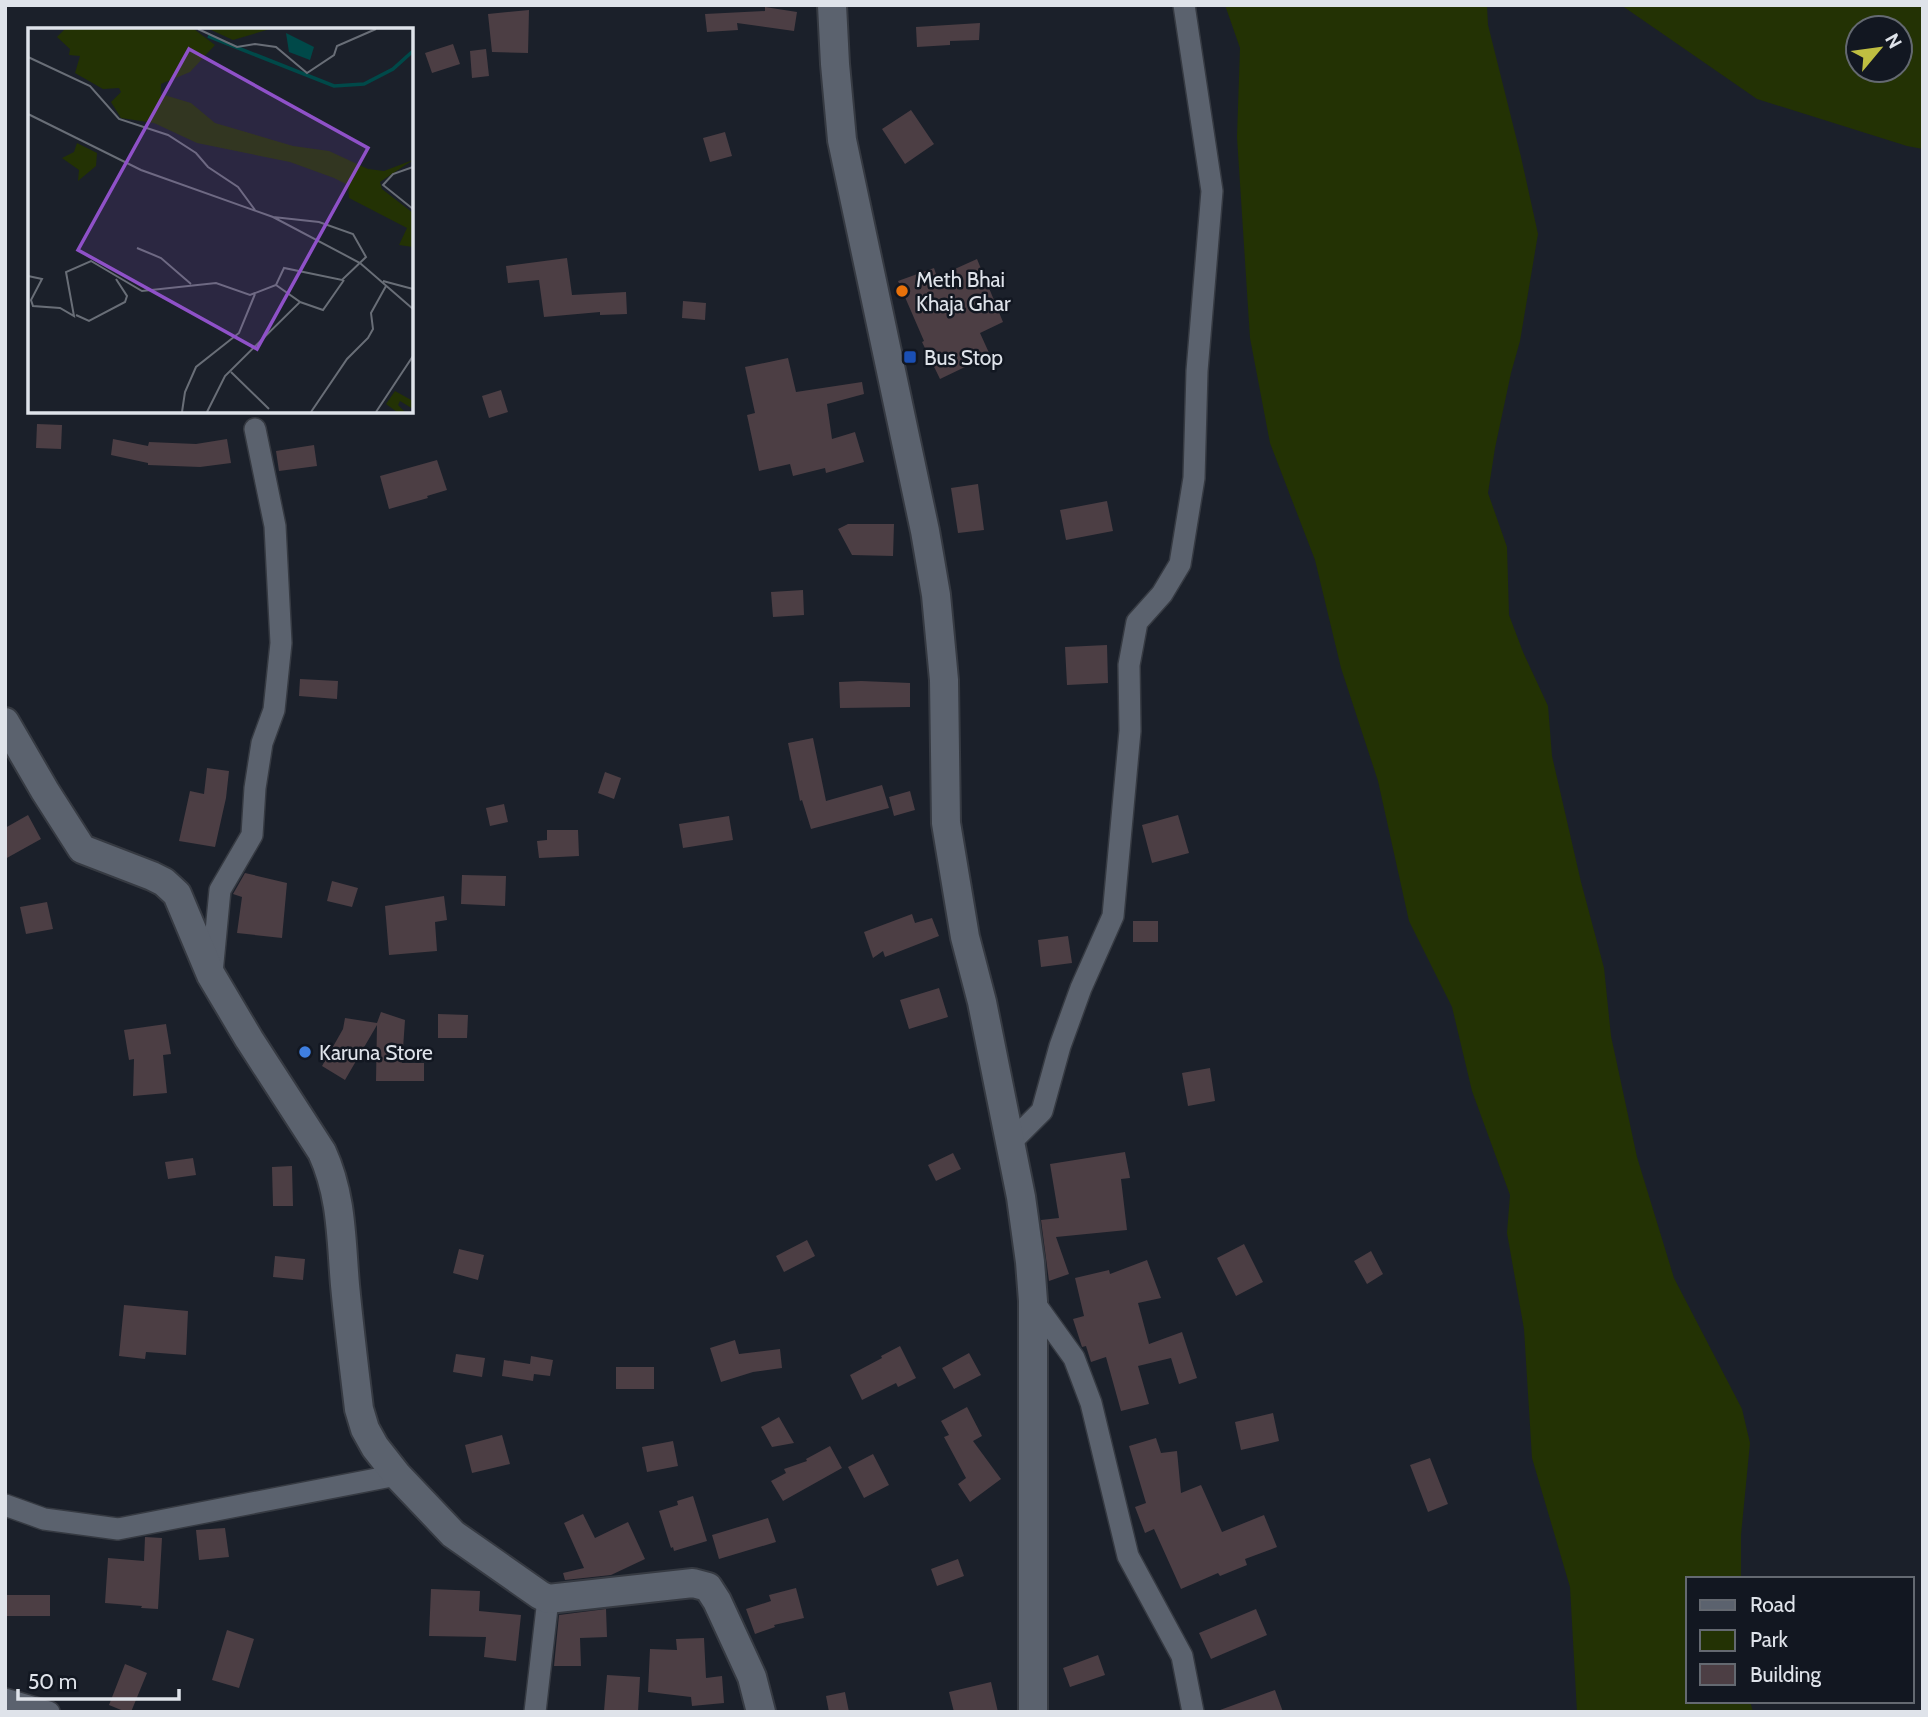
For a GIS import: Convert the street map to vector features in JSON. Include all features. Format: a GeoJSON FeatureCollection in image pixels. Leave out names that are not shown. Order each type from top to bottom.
{"type":"FeatureCollection","features":[{"type":"Feature","properties":{"kind":"main road"},"geometry":{"type":"LineString","coordinates":[[832,5],[842,140],[936,595],[944,680],[946,823],[965,937],[982,1002],[1021,1197],[1030,1262],[1033,1300],[1033,1712]]}},
{"type":"Feature","properties":{"kind":"main road"},"geometry":{"type":"LineString","coordinates":[[5,722],[82,849],[152,876],[164,882],[177,894],[211,975],[249,1039],[323,1152],[338,1199],[359,1409],[365,1429],[375,1447],[397,1475],[453,1534],[548,1599],[694,1583],[708,1587],[718,1601],[752,1677],[761,1712]]}},
{"type":"Feature","properties":{"kind":"street"},"geometry":{"type":"LineString","coordinates":[[1010,1143],[1042,1111],[1060,1046],[1112,916],[1130,731],[1129,665],[1137,622],[1162,594],[1180,565],[1194,478],[1197,371],[1212,191],[1184,5]]}},
{"type":"Feature","properties":{"kind":"street"},"geometry":{"type":"LineString","coordinates":[[211,975],[220,890],[252,835],[255,788],[262,743],[274,710],[281,643],[275,526],[254,429]]}},
{"type":"Feature","properties":{"kind":"street"},"geometry":{"type":"LineString","coordinates":[[1033,1300],[1074,1358],[1090,1403],[1128,1556],[1182,1656],[1194,1712]]}},
{"type":"Feature","properties":{"kind":"street"},"geometry":{"type":"LineString","coordinates":[[5,1505],[44,1519],[118,1529],[397,1475]]}},
{"type":"Feature","properties":{"kind":"street"},"geometry":{"type":"LineString","coordinates":[[535,1712],[548,1599]]}},
{"type":"Feature","properties":{"kind":"street"},"geometry":{"type":"LineString","coordinates":[[5,1699],[49,1712]]}},
{"type":"Feature","properties":{"kind":"green space"},"geometry":{"type":"Polygon","coordinates":[[[1225,5],[1487,5],[1488,25],[1538,234],[1520,341],[1495,448],[1488,493],[1507,547],[1509,615],[1548,706],[1552,756],[1604,968],[1611,1036],[1637,1157],[1674,1278],[1742,1409],[1750,1443],[1741,1535],[1741,1577],[1686,1577],[1686,1703],[1751,1703],[1753,1712],[1577,1712],[1570,1587],[1532,1458],[1524,1329],[1507,1233],[1510,1195],[1472,1091],[1452,1007],[1409,921],[1378,781],[1341,668],[1315,560],[1270,443],[1250,338],[1237,137],[1240,48],[1225,5]]]}},
{"type":"Feature","properties":{"kind":"green space"},"geometry":{"type":"Polygon","coordinates":[[[1621,5],[1923,5],[1923,149],[1757,99],[1621,5]]]}},
{"type":"Feature","properties":{"kind":"building"},"geometry":{"type":"Polygon","coordinates":[[[765,7],[797,12],[794,31],[737,23],[738,30],[707,32],[705,14],[765,11],[765,7]]]}},
{"type":"Feature","properties":{"kind":"building"},"geometry":{"type":"Polygon","coordinates":[[[529,10],[528,53],[492,52],[488,14],[529,10]]]}},
{"type":"Feature","properties":{"kind":"building"},"geometry":{"type":"Polygon","coordinates":[[[980,23],[979,40],[950,41],[950,45],[917,47],[916,27],[980,23]]]}},
{"type":"Feature","properties":{"kind":"building"},"geometry":{"type":"Polygon","coordinates":[[[453,44],[460,64],[432,73],[425,53],[453,44]]]}},
{"type":"Feature","properties":{"kind":"building"},"geometry":{"type":"Polygon","coordinates":[[[486,49],[489,76],[472,78],[470,51],[486,49]]]}},
{"type":"Feature","properties":{"kind":"building"},"geometry":{"type":"Polygon","coordinates":[[[911,110],[934,144],[905,164],[882,129],[911,110]]]}},
{"type":"Feature","properties":{"kind":"building"},"geometry":{"type":"Polygon","coordinates":[[[725,132],[732,156],[710,162],[703,138],[725,132]]]}},
{"type":"Feature","properties":{"kind":"building"},"geometry":{"type":"Polygon","coordinates":[[[567,258],[572,295],[626,292],[627,314],[600,315],[600,312],[544,317],[539,280],[508,283],[506,266],[567,258]]]}},
{"type":"Feature","properties":{"kind":"building"},"geometry":{"type":"Polygon","coordinates":[[[977,259],[1003,322],[980,333],[990,355],[940,379],[898,281],[934,268],[937,277],[977,259]]]}},
{"type":"Feature","properties":{"kind":"building"},"geometry":{"type":"Polygon","coordinates":[[[683,301],[706,303],[705,320],[682,318],[683,301]]]}},
{"type":"Feature","properties":{"kind":"building"},"geometry":{"type":"Polygon","coordinates":[[[788,358],[796,392],[862,382],[864,394],[827,404],[832,439],[855,432],[864,462],[826,473],[825,468],[793,476],[790,464],[759,471],[747,415],[755,413],[745,367],[788,358]]]}},
{"type":"Feature","properties":{"kind":"building"},"geometry":{"type":"Polygon","coordinates":[[[501,390],[508,412],[489,418],[482,396],[501,390]]]}},
{"type":"Feature","properties":{"kind":"building"},"geometry":{"type":"Polygon","coordinates":[[[37,424],[62,425],[61,449],[36,448],[37,424]]]}},
{"type":"Feature","properties":{"kind":"building"},"geometry":{"type":"Polygon","coordinates":[[[113,439],[148,446],[149,442],[196,444],[227,439],[231,463],[200,467],[148,465],[111,455],[113,439]]]}},
{"type":"Feature","properties":{"kind":"building"},"geometry":{"type":"Polygon","coordinates":[[[314,445],[317,466],[279,471],[276,451],[314,445]]]}},
{"type":"Feature","properties":{"kind":"building"},"geometry":{"type":"Polygon","coordinates":[[[437,460],[447,490],[389,509],[380,476],[437,460]]]}},
{"type":"Feature","properties":{"kind":"building"},"geometry":{"type":"Polygon","coordinates":[[[978,484],[984,530],[958,533],[951,488],[978,484]]]}},
{"type":"Feature","properties":{"kind":"building"},"geometry":{"type":"Polygon","coordinates":[[[1107,501],[1113,531],[1066,540],[1060,510],[1107,501]]]}},
{"type":"Feature","properties":{"kind":"building"},"geometry":{"type":"Polygon","coordinates":[[[848,524],[894,524],[893,556],[852,555],[838,529],[848,524]]]}},
{"type":"Feature","properties":{"kind":"building"},"geometry":{"type":"Polygon","coordinates":[[[803,590],[804,615],[773,617],[771,592],[803,590]]]}},
{"type":"Feature","properties":{"kind":"building"},"geometry":{"type":"Polygon","coordinates":[[[1107,645],[1108,683],[1067,685],[1065,647],[1107,645]]]}},
{"type":"Feature","properties":{"kind":"building"},"geometry":{"type":"Polygon","coordinates":[[[300,679],[338,681],[337,699],[299,696],[300,679]]]}},
{"type":"Feature","properties":{"kind":"building"},"geometry":{"type":"Polygon","coordinates":[[[839,682],[910,683],[910,707],[840,708],[839,682]]]}},
{"type":"Feature","properties":{"kind":"building"},"geometry":{"type":"Polygon","coordinates":[[[813,738],[826,801],[882,785],[889,808],[811,829],[802,800],[800,801],[788,743],[813,738]]]}},
{"type":"Feature","properties":{"kind":"building"},"geometry":{"type":"Polygon","coordinates":[[[207,768],[229,771],[215,847],[179,841],[190,791],[204,794],[207,768]]]}},
{"type":"Feature","properties":{"kind":"building"},"geometry":{"type":"Polygon","coordinates":[[[605,772],[621,778],[614,799],[598,793],[605,772]]]}},
{"type":"Feature","properties":{"kind":"building"},"geometry":{"type":"Polygon","coordinates":[[[910,791],[915,810],[894,816],[889,797],[910,791]]]}},
{"type":"Feature","properties":{"kind":"building"},"geometry":{"type":"Polygon","coordinates":[[[504,804],[508,822],[490,826],[486,808],[504,804]]]}},
{"type":"Feature","properties":{"kind":"building"},"geometry":{"type":"Polygon","coordinates":[[[28,815],[41,839],[5,859],[5,828],[28,815]]]}},
{"type":"Feature","properties":{"kind":"building"},"geometry":{"type":"Polygon","coordinates":[[[1178,815],[1189,853],[1152,863],[1142,825],[1178,815]]]}},
{"type":"Feature","properties":{"kind":"building"},"geometry":{"type":"Polygon","coordinates":[[[729,816],[733,840],[683,848],[679,824],[729,816]]]}},
{"type":"Feature","properties":{"kind":"building"},"geometry":{"type":"Polygon","coordinates":[[[547,830],[578,830],[579,856],[539,858],[537,841],[547,840],[547,830]]]}},
{"type":"Feature","properties":{"kind":"building"},"geometry":{"type":"Polygon","coordinates":[[[245,873],[287,883],[282,938],[237,933],[242,897],[233,894],[245,873]]]}},
{"type":"Feature","properties":{"kind":"building"},"geometry":{"type":"Polygon","coordinates":[[[462,875],[506,876],[505,906],[461,904],[462,875]]]}},
{"type":"Feature","properties":{"kind":"building"},"geometry":{"type":"Polygon","coordinates":[[[332,881],[358,888],[352,907],[327,901],[332,881]]]}},
{"type":"Feature","properties":{"kind":"building"},"geometry":{"type":"Polygon","coordinates":[[[444,896],[447,920],[435,922],[437,951],[389,955],[385,906],[444,896]]]}},
{"type":"Feature","properties":{"kind":"building"},"geometry":{"type":"Polygon","coordinates":[[[47,902],[53,929],[26,934],[20,907],[47,902]]]}},
{"type":"Feature","properties":{"kind":"building"},"geometry":{"type":"Polygon","coordinates":[[[912,914],[915,923],[932,918],[939,936],[885,957],[883,951],[873,958],[864,932],[912,914]]]}},
{"type":"Feature","properties":{"kind":"building"},"geometry":{"type":"Polygon","coordinates":[[[1133,921],[1158,921],[1158,942],[1133,942],[1133,921]]]}},
{"type":"Feature","properties":{"kind":"building"},"geometry":{"type":"Polygon","coordinates":[[[1068,936],[1072,963],[1041,967],[1038,940],[1068,936]]]}},
{"type":"Feature","properties":{"kind":"building"},"geometry":{"type":"Polygon","coordinates":[[[939,988],[948,1017],[909,1029],[900,1000],[939,988]]]}},
{"type":"Feature","properties":{"kind":"building"},"geometry":{"type":"Polygon","coordinates":[[[381,1012],[405,1020],[402,1063],[424,1063],[424,1081],[376,1081],[377,1025],[345,1080],[322,1066],[343,1029],[345,1018],[377,1023],[381,1012]]]}},
{"type":"Feature","properties":{"kind":"building"},"geometry":{"type":"Polygon","coordinates":[[[438,1014],[468,1015],[467,1038],[438,1038],[438,1014]]]}},
{"type":"Feature","properties":{"kind":"building"},"geometry":{"type":"Polygon","coordinates":[[[166,1024],[171,1054],[163,1055],[167,1093],[133,1096],[134,1059],[129,1060],[124,1030],[166,1024]]]}},
{"type":"Feature","properties":{"kind":"building"},"geometry":{"type":"Polygon","coordinates":[[[1210,1068],[1215,1101],[1188,1106],[1182,1073],[1210,1068]]]}},
{"type":"Feature","properties":{"kind":"building"},"geometry":{"type":"Polygon","coordinates":[[[1125,1152],[1130,1178],[1121,1179],[1127,1230],[1056,1237],[1069,1274],[1049,1281],[1041,1220],[1059,1218],[1050,1164],[1125,1152]]]}},
{"type":"Feature","properties":{"kind":"building"},"geometry":{"type":"Polygon","coordinates":[[[953,1153],[961,1169],[936,1181],[928,1165],[953,1153]]]}},
{"type":"Feature","properties":{"kind":"building"},"geometry":{"type":"Polygon","coordinates":[[[193,1158],[196,1175],[168,1179],[165,1162],[193,1158]]]}},
{"type":"Feature","properties":{"kind":"building"},"geometry":{"type":"Polygon","coordinates":[[[292,1166],[293,1206],[273,1206],[272,1167],[292,1166]]]}},
{"type":"Feature","properties":{"kind":"building"},"geometry":{"type":"Polygon","coordinates":[[[807,1240],[815,1256],[784,1272],[776,1256],[807,1240]]]}},
{"type":"Feature","properties":{"kind":"building"},"geometry":{"type":"Polygon","coordinates":[[[1244,1244],[1263,1282],[1236,1296],[1217,1258],[1244,1244]]]}},
{"type":"Feature","properties":{"kind":"building"},"geometry":{"type":"Polygon","coordinates":[[[459,1249],[484,1255],[478,1280],[453,1273],[459,1249]]]}},
{"type":"Feature","properties":{"kind":"building"},"geometry":{"type":"Polygon","coordinates":[[[1371,1251],[1383,1274],[1367,1284],[1354,1261],[1371,1251]]]}},
{"type":"Feature","properties":{"kind":"building"},"geometry":{"type":"Polygon","coordinates":[[[275,1256],[305,1259],[303,1280],[273,1277],[275,1256]]]}},
{"type":"Feature","properties":{"kind":"building"},"geometry":{"type":"Polygon","coordinates":[[[1147,1260],[1161,1298],[1138,1303],[1149,1344],[1182,1332],[1197,1378],[1179,1384],[1171,1358],[1138,1366],[1149,1404],[1121,1411],[1106,1357],[1091,1362],[1086,1346],[1082,1347],[1073,1319],[1084,1316],[1075,1278],[1109,1270],[1110,1274],[1147,1260]]]}},
{"type":"Feature","properties":{"kind":"building"},"geometry":{"type":"Polygon","coordinates":[[[124,1305],[188,1311],[186,1355],[146,1352],[145,1359],[119,1356],[124,1305]]]}},
{"type":"Feature","properties":{"kind":"building"},"geometry":{"type":"Polygon","coordinates":[[[735,1340],[739,1354],[780,1349],[782,1368],[753,1372],[721,1382],[710,1348],[735,1340]]]}},
{"type":"Feature","properties":{"kind":"building"},"geometry":{"type":"Polygon","coordinates":[[[900,1346],[916,1378],[898,1387],[896,1383],[862,1400],[850,1375],[900,1346]]]}},
{"type":"Feature","properties":{"kind":"building"},"geometry":{"type":"Polygon","coordinates":[[[969,1353],[981,1375],[954,1389],[942,1368],[969,1353]]]}},
{"type":"Feature","properties":{"kind":"building"},"geometry":{"type":"Polygon","coordinates":[[[456,1354],[485,1358],[482,1377],[453,1372],[456,1354]]]}},
{"type":"Feature","properties":{"kind":"building"},"geometry":{"type":"Polygon","coordinates":[[[531,1356],[553,1360],[550,1376],[534,1374],[533,1381],[502,1376],[504,1360],[530,1364],[531,1356]]]}},
{"type":"Feature","properties":{"kind":"building"},"geometry":{"type":"Polygon","coordinates":[[[616,1367],[654,1367],[654,1389],[616,1389],[616,1367]]]}},
{"type":"Feature","properties":{"kind":"building"},"geometry":{"type":"Polygon","coordinates":[[[967,1407],[982,1436],[973,1441],[1001,1479],[970,1502],[958,1484],[966,1478],[944,1437],[949,1435],[941,1421],[967,1407]]]}},
{"type":"Feature","properties":{"kind":"building"},"geometry":{"type":"Polygon","coordinates":[[[1273,1413],[1279,1441],[1241,1450],[1235,1422],[1273,1413]]]}},
{"type":"Feature","properties":{"kind":"building"},"geometry":{"type":"Polygon","coordinates":[[[779,1417],[794,1443],[772,1447],[761,1427],[779,1417]]]}},
{"type":"Feature","properties":{"kind":"building"},"geometry":{"type":"Polygon","coordinates":[[[502,1435],[510,1464],[472,1473],[465,1445],[502,1435]]]}},
{"type":"Feature","properties":{"kind":"building"},"geometry":{"type":"Polygon","coordinates":[[[1156,1438],[1161,1453],[1177,1451],[1181,1493],[1201,1485],[1222,1532],[1264,1515],[1277,1547],[1245,1559],[1247,1565],[1220,1576],[1218,1573],[1181,1589],[1154,1529],[1145,1533],[1135,1507],[1146,1503],[1129,1446],[1156,1438]]]}},
{"type":"Feature","properties":{"kind":"building"},"geometry":{"type":"Polygon","coordinates":[[[673,1441],[678,1466],[647,1472],[642,1447],[673,1441]]]}},
{"type":"Feature","properties":{"kind":"building"},"geometry":{"type":"Polygon","coordinates":[[[830,1446],[842,1468],[783,1501],[771,1481],[786,1473],[784,1469],[807,1461],[806,1459],[830,1446]]]}},
{"type":"Feature","properties":{"kind":"building"},"geometry":{"type":"Polygon","coordinates":[[[873,1454],[889,1485],[864,1498],[848,1467],[873,1454]]]}},
{"type":"Feature","properties":{"kind":"building"},"geometry":{"type":"Polygon","coordinates":[[[1430,1458],[1448,1504],[1428,1512],[1410,1465],[1430,1458]]]}},
{"type":"Feature","properties":{"kind":"building"},"geometry":{"type":"Polygon","coordinates":[[[693,1496],[707,1541],[674,1551],[659,1511],[678,1505],[677,1501],[693,1496]]]}},
{"type":"Feature","properties":{"kind":"building"},"geometry":{"type":"Polygon","coordinates":[[[583,1514],[595,1538],[628,1522],[645,1559],[611,1575],[565,1580],[563,1573],[584,1568],[564,1523],[583,1514]]]}},
{"type":"Feature","properties":{"kind":"building"},"geometry":{"type":"Polygon","coordinates":[[[768,1518],[776,1542],[719,1559],[712,1535],[768,1518]]]}},
{"type":"Feature","properties":{"kind":"building"},"geometry":{"type":"Polygon","coordinates":[[[225,1528],[229,1557],[199,1560],[196,1530],[225,1528]]]}},
{"type":"Feature","properties":{"kind":"building"},"geometry":{"type":"Polygon","coordinates":[[[145,1537],[162,1538],[158,1609],[105,1603],[108,1558],[144,1561],[145,1537]]]}},
{"type":"Feature","properties":{"kind":"building"},"geometry":{"type":"Polygon","coordinates":[[[958,1559],[964,1576],[937,1586],[931,1569],[958,1559]]]}},
{"type":"Feature","properties":{"kind":"building"},"geometry":{"type":"Polygon","coordinates":[[[796,1588],[804,1618],[774,1625],[775,1627],[755,1634],[746,1609],[771,1601],[769,1595],[796,1588]]]}},
{"type":"Feature","properties":{"kind":"building"},"geometry":{"type":"Polygon","coordinates":[[[431,1589],[480,1591],[479,1611],[521,1615],[516,1661],[484,1657],[486,1637],[429,1636],[431,1589]]]}},
{"type":"Feature","properties":{"kind":"building"},"geometry":{"type":"Polygon","coordinates":[[[5,1595],[50,1595],[50,1616],[5,1616],[5,1595]]]}},
{"type":"Feature","properties":{"kind":"building"},"geometry":{"type":"Polygon","coordinates":[[[606,1609],[607,1637],[580,1638],[581,1666],[554,1666],[559,1615],[606,1609]]]}},
{"type":"Feature","properties":{"kind":"building"},"geometry":{"type":"Polygon","coordinates":[[[1256,1609],[1267,1635],[1211,1659],[1199,1633],[1256,1609]]]}},
{"type":"Feature","properties":{"kind":"building"},"geometry":{"type":"Polygon","coordinates":[[[227,1630],[254,1639],[239,1688],[212,1680],[227,1630]]]}},
{"type":"Feature","properties":{"kind":"building"},"geometry":{"type":"Polygon","coordinates":[[[704,1638],[706,1678],[722,1676],[724,1703],[692,1706],[691,1697],[648,1692],[650,1649],[677,1650],[676,1639],[704,1638]]]}},
{"type":"Feature","properties":{"kind":"building"},"geometry":{"type":"Polygon","coordinates":[[[1098,1655],[1105,1675],[1070,1687],[1063,1668],[1098,1655]]]}},
{"type":"Feature","properties":{"kind":"building"},"geometry":{"type":"Polygon","coordinates":[[[125,1664],[147,1673],[131,1712],[109,1705],[125,1664]]]}},
{"type":"Feature","properties":{"kind":"building"},"geometry":{"type":"Polygon","coordinates":[[[607,1675],[640,1677],[638,1712],[604,1711],[607,1675]]]}},
{"type":"Feature","properties":{"kind":"building"},"geometry":{"type":"Polygon","coordinates":[[[991,1682],[998,1712],[954,1712],[949,1692],[991,1682]]]}},
{"type":"Feature","properties":{"kind":"building"},"geometry":{"type":"Polygon","coordinates":[[[1275,1690],[1283,1712],[1220,1710],[1275,1690]]]}},
{"type":"Feature","properties":{"kind":"building"},"geometry":{"type":"Polygon","coordinates":[[[845,1692],[849,1712],[829,1712],[826,1696],[845,1692]]]}},
{"type":"Feature","properties":{"kind":"place","name":"Meth Bhai Khaja Ghar"},"geometry":{"type":"Point","coordinates":[902,291]}},
{"type":"Feature","properties":{"kind":"place","name":"Bus Stop"},"geometry":{"type":"Point","coordinates":[910,357]}},
{"type":"Feature","properties":{"kind":"place","name":"Karuna Store"},"geometry":{"type":"Point","coordinates":[305,1052]}}]}
